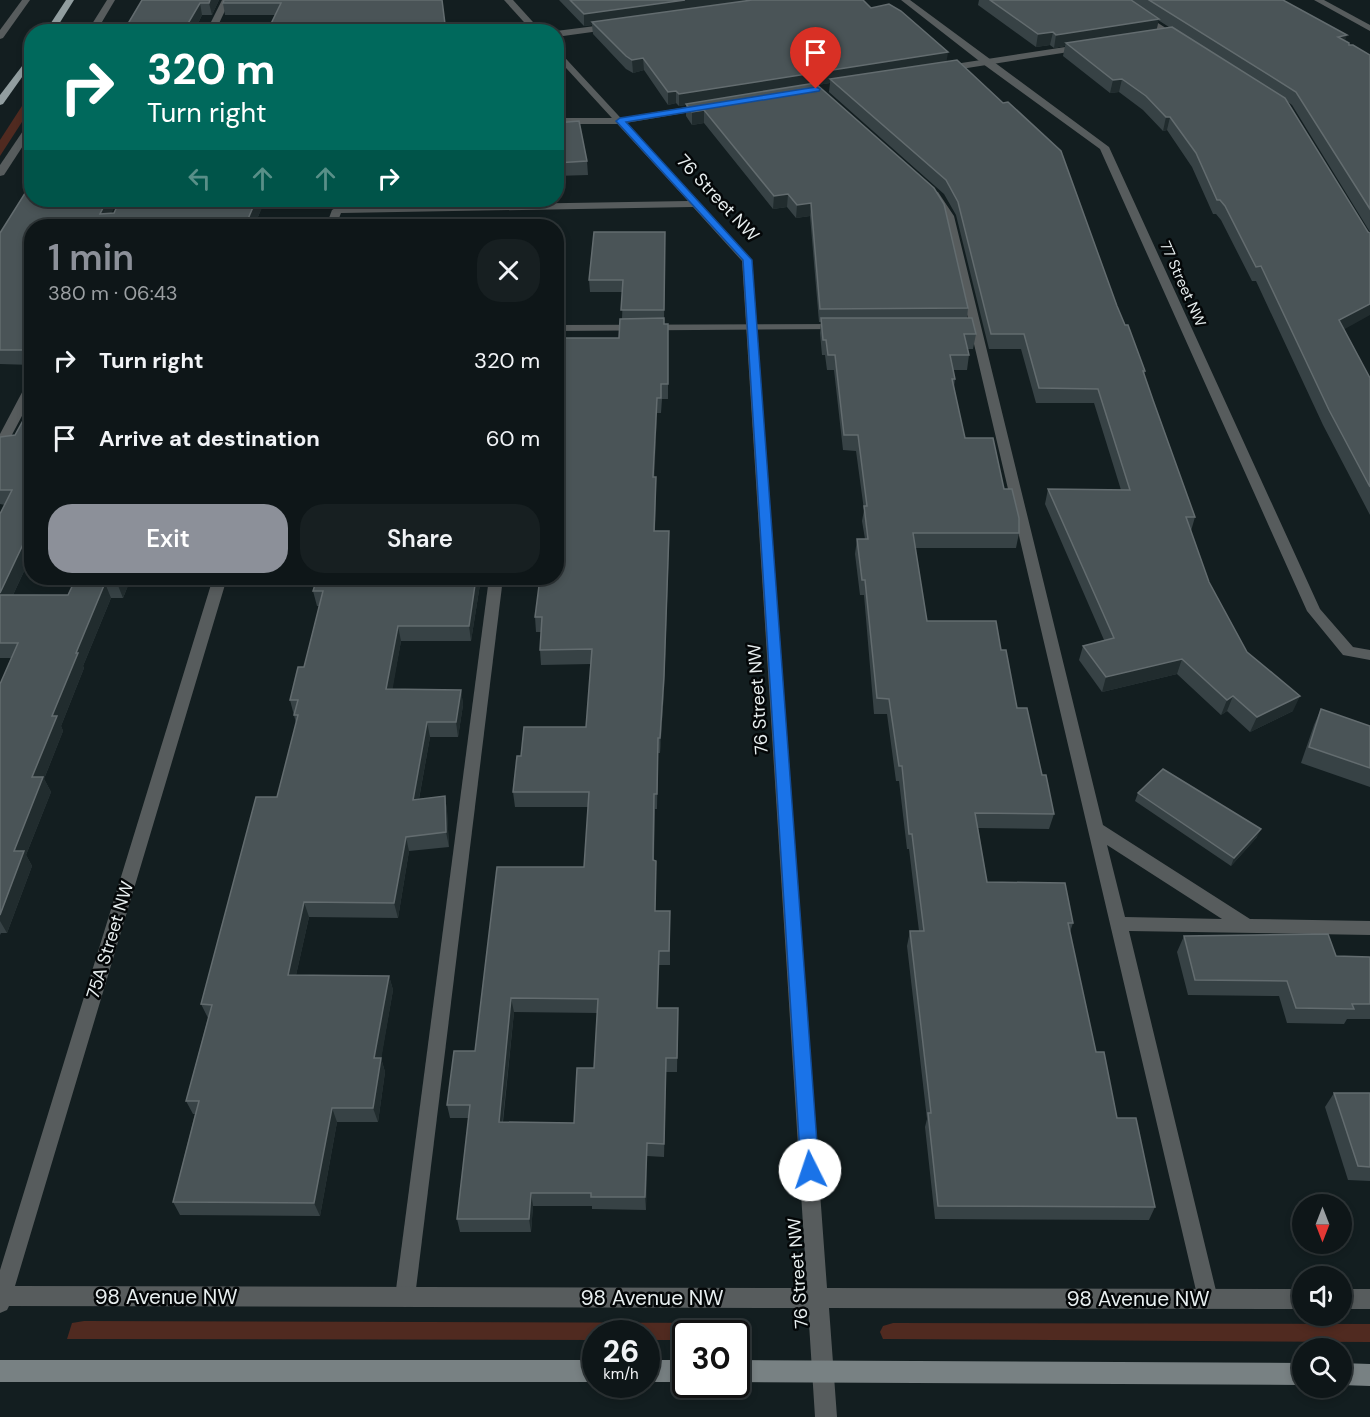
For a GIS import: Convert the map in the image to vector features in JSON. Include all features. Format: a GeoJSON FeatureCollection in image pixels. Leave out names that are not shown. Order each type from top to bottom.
{"type":"FeatureCollection","features":[{"type":"Feature","properties":{"kind":"main road"},"geometry":{"type":"LineString","coordinates":[[54,24],[70,0]]}},
{"type":"Feature","properties":{"kind":"main road"},"geometry":{"type":"LineString","coordinates":[[0,102],[24,68]]}},
{"type":"Feature","properties":{"kind":"main road"},"geometry":{"type":"LineString","coordinates":[[0,1371],[582,1371]]}},
{"type":"Feature","properties":{"kind":"main road"},"geometry":{"type":"LineString","coordinates":[[750,1371],[1292,1374]]}},
{"type":"Feature","properties":{"kind":"main road"},"geometry":{"type":"LineString","coordinates":[[1352,1374],[1370,1375]]}},
{"type":"Feature","properties":{"kind":"street"},"geometry":{"type":"LineString","coordinates":[[0,36],[26,0]]}},
{"type":"Feature","properties":{"kind":"street"},"geometry":{"type":"LineString","coordinates":[[96,24],[111,0]]}},
{"type":"Feature","properties":{"kind":"street"},"geometry":{"type":"LineString","coordinates":[[214,24],[226,0]]}},
{"type":"Feature","properties":{"kind":"street"},"geometry":{"type":"LineString","coordinates":[[508,0],[530,24]]}},
{"type":"Feature","properties":{"kind":"street","name":"77 Street NW"},"geometry":{"type":"LineString","coordinates":[[905,0],[1104,147],[1314,611],[1348,651],[1370,655]]}},
{"type":"Feature","properties":{"kind":"street"},"geometry":{"type":"LineString","coordinates":[[1116,0],[1190,46]]}},
{"type":"Feature","properties":{"kind":"street"},"geometry":{"type":"LineString","coordinates":[[1318,0],[1370,28]]}},
{"type":"Feature","properties":{"kind":"street"},"geometry":{"type":"LineString","coordinates":[[564,33],[623,25]]}},
{"type":"Feature","properties":{"kind":"street"},"geometry":{"type":"LineString","coordinates":[[1160,36],[1171,34]]}},
{"type":"Feature","properties":{"kind":"street"},"geometry":{"type":"LineString","coordinates":[[927,72],[1090,46]]}},
{"type":"Feature","properties":{"kind":"street","name":"76 Street NW"},"geometry":{"type":"LineString","coordinates":[[564,60],[747,260],[826,1417]]}},
{"type":"Feature","properties":{"kind":"street"},"geometry":{"type":"LineString","coordinates":[[564,121],[620,121],[715,106]]}},
{"type":"Feature","properties":{"kind":"street"},"geometry":{"type":"LineString","coordinates":[[0,173],[24,136]]}},
{"type":"Feature","properties":{"kind":"street"},"geometry":{"type":"LineString","coordinates":[[920,182],[938,197],[949,216],[970,327],[1096,829],[1208,1299]]}},
{"type":"Feature","properties":{"kind":"street"},"geometry":{"type":"LineString","coordinates":[[564,206],[697,204]]}},
{"type":"Feature","properties":{"kind":"street"},"geometry":{"type":"LineString","coordinates":[[334,219],[337,210],[517,207]]}},
{"type":"Feature","properties":{"kind":"street"},"geometry":{"type":"LineString","coordinates":[[564,328],[856,327]]}},
{"type":"Feature","properties":{"kind":"street"},"geometry":{"type":"LineString","coordinates":[[0,446],[24,399]]}},
{"type":"Feature","properties":{"kind":"street"},"geometry":{"type":"LineString","coordinates":[[17,413],[24,413]]}},
{"type":"Feature","properties":{"kind":"street","name":"75A Street NW"},"geometry":{"type":"LineString","coordinates":[[1,1300],[218,585]]}},
{"type":"Feature","properties":{"kind":"street"},"geometry":{"type":"LineString","coordinates":[[405,1297],[495,585]]}},
{"type":"Feature","properties":{"kind":"street"},"geometry":{"type":"LineString","coordinates":[[1096,829],[1246,925]]}},
{"type":"Feature","properties":{"kind":"street"},"geometry":{"type":"LineString","coordinates":[[1118,924],[1370,928]]}},
{"type":"Feature","properties":{"kind":"street","name":"98 Avenue NW"},"geometry":{"type":"LineString","coordinates":[[1,1300],[405,1297],[1292,1299]]}},
{"type":"Feature","properties":{"kind":"street"},"geometry":{"type":"LineString","coordinates":[[1352,1299],[1370,1299]]}},
{"type":"Feature","properties":{"kind":"shaded area"},"geometry":{"type":"Polygon","coordinates":[[[24,103],[24,119],[0,156],[0,140],[24,103]]]}},
{"type":"Feature","properties":{"kind":"shaded area"},"geometry":{"type":"Polygon","coordinates":[[[84,1321],[582,1323],[582,1340],[67,1339],[72,1323],[84,1321]]]}},
{"type":"Feature","properties":{"kind":"shaded area"},"geometry":{"type":"Polygon","coordinates":[[[660,1323],[672,1323],[672,1340],[660,1340],[660,1323]]]}},
{"type":"Feature","properties":{"kind":"shaded area"},"geometry":{"type":"Polygon","coordinates":[[[893,1323],[1292,1324],[1292,1326],[1370,1324],[1370,1342],[1352,1342],[1352,1338],[1292,1338],[1292,1342],[883,1339],[880,1332],[883,1326],[893,1323]]]}},
{"type":"Feature","properties":{"kind":"building"},"geometry":{"type":"Polygon","coordinates":[[[142,0],[210,0],[209,3],[200,3],[188,24],[128,24],[142,0]]]}},
{"type":"Feature","properties":{"kind":"building"},"geometry":{"type":"Polygon","coordinates":[[[224,0],[442,0],[445,24],[271,24],[281,3],[223,3],[224,0]]]}},
{"type":"Feature","properties":{"kind":"building"},"geometry":{"type":"Polygon","coordinates":[[[570,0],[685,0],[584,14],[570,0]]]}},
{"type":"Feature","properties":{"kind":"building"},"geometry":{"type":"Polygon","coordinates":[[[752,0],[863,0],[871,8],[889,4],[901,11],[948,52],[679,94],[676,91],[668,92],[643,58],[632,60],[626,56],[592,22],[752,0]]]}},
{"type":"Feature","properties":{"kind":"building"},"geometry":{"type":"Polygon","coordinates":[[[990,0],[1131,0],[1159,19],[1056,35],[1053,32],[1038,34],[990,0]]]}},
{"type":"Feature","properties":{"kind":"building"},"geometry":{"type":"Polygon","coordinates":[[[1149,0],[1283,0],[1347,35],[1338,37],[1370,55],[1370,209],[1296,92],[1149,0]]]}},
{"type":"Feature","properties":{"kind":"building"},"geometry":{"type":"Polygon","coordinates":[[[1172,27],[1285,98],[1370,233],[1370,304],[1339,320],[1370,378],[1370,487],[1329,410],[1261,266],[1256,267],[1225,206],[1217,200],[1196,153],[1170,117],[1166,117],[1146,96],[1122,79],[1113,80],[1066,43],[1172,27]]]}},
{"type":"Feature","properties":{"kind":"building"},"geometry":{"type":"Polygon","coordinates":[[[957,60],[1003,103],[1008,102],[1061,151],[1117,306],[1125,325],[1128,325],[1145,371],[1143,371],[1195,517],[1186,517],[1209,582],[1247,652],[1300,696],[1257,717],[1233,696],[1227,700],[1182,659],[1106,677],[1083,646],[1114,638],[1048,489],[1130,490],[1098,389],[1039,388],[1024,334],[991,334],[958,202],[946,180],[830,79],[957,60]]]}},
{"type":"Feature","properties":{"kind":"building"},"geometry":{"type":"Polygon","coordinates":[[[815,83],[934,188],[944,204],[968,308],[820,309],[811,203],[797,205],[788,194],[774,196],[704,110],[692,112],[686,104],[815,83]]]}},
{"type":"Feature","properties":{"kind":"building"},"geometry":{"type":"Polygon","coordinates":[[[579,121],[587,161],[564,162],[564,122],[579,121]]]}},
{"type":"Feature","properties":{"kind":"building"},"geometry":{"type":"Polygon","coordinates":[[[24,195],[24,207],[104,207],[100,214],[114,213],[117,207],[253,207],[248,219],[24,219],[24,350],[0,350],[0,233],[24,195]]]}},
{"type":"Feature","properties":{"kind":"building"},"geometry":{"type":"Polygon","coordinates":[[[594,232],[665,232],[664,310],[621,310],[623,280],[589,280],[594,232]]]}},
{"type":"Feature","properties":{"kind":"building"},"geometry":{"type":"Polygon","coordinates":[[[664,318],[664,324],[668,324],[668,384],[661,384],[661,398],[657,398],[653,477],[656,477],[654,531],[669,531],[664,676],[660,738],[658,738],[657,794],[654,794],[653,860],[656,861],[655,911],[670,911],[669,951],[659,951],[657,1008],[678,1008],[677,1058],[666,1058],[664,1144],[647,1143],[645,1197],[591,1197],[591,1193],[531,1193],[529,1219],[457,1219],[470,1105],[447,1105],[454,1051],[475,1051],[497,867],[584,867],[589,792],[513,792],[517,756],[521,756],[524,727],[586,727],[592,649],[540,650],[542,617],[535,617],[539,585],[564,585],[564,338],[619,338],[620,319],[664,318]],[[511,998],[499,1122],[574,1123],[577,1068],[594,1068],[598,999],[511,998]]]}},
{"type":"Feature","properties":{"kind":"building"},"geometry":{"type":"Polygon","coordinates":[[[821,318],[972,318],[976,334],[964,334],[969,355],[950,355],[955,379],[952,379],[965,438],[993,438],[1004,489],[1012,489],[1019,518],[1019,533],[913,533],[927,621],[996,621],[1001,650],[1006,650],[1017,708],[1027,708],[1042,775],[1046,775],[1054,814],[975,813],[987,882],[1065,883],[1073,923],[1068,923],[1096,1052],[1104,1052],[1117,1118],[1136,1118],[1155,1207],[938,1206],[928,1113],[931,1113],[910,931],[924,931],[912,834],[909,834],[902,766],[899,766],[889,699],[877,698],[865,580],[862,580],[857,539],[868,539],[864,506],[867,506],[858,435],[844,435],[835,355],[828,355],[826,340],[823,340],[821,318]]]}},
{"type":"Feature","properties":{"kind":"building"},"geometry":{"type":"Polygon","coordinates":[[[24,419],[24,542],[0,593],[0,514],[12,490],[0,490],[0,437],[15,435],[24,419]]]}},
{"type":"Feature","properties":{"kind":"building"},"geometry":{"type":"Polygon","coordinates":[[[73,585],[104,585],[52,716],[57,716],[32,777],[43,777],[14,851],[24,851],[0,915],[0,684],[18,643],[0,643],[0,595],[68,595],[73,585]]]}},
{"type":"Feature","properties":{"kind":"building"},"geometry":{"type":"Polygon","coordinates":[[[315,585],[475,585],[469,626],[398,626],[386,689],[461,690],[456,722],[427,722],[413,800],[445,796],[446,832],[406,837],[394,903],[304,902],[288,975],[389,976],[374,1058],[381,1058],[373,1108],[332,1108],[314,1203],[173,1202],[199,1101],[186,1101],[212,1005],[201,1004],[256,797],[277,797],[298,715],[294,715],[298,700],[290,700],[298,667],[304,667],[323,591],[313,591],[315,585]]]}},
{"type":"Feature","properties":{"kind":"building"},"geometry":{"type":"Polygon","coordinates":[[[1321,709],[1370,726],[1370,768],[1309,747],[1321,709]]]}},
{"type":"Feature","properties":{"kind":"building"},"geometry":{"type":"Polygon","coordinates":[[[1163,769],[1261,829],[1234,858],[1138,793],[1163,769]]]}},
{"type":"Feature","properties":{"kind":"building"},"geometry":{"type":"Polygon","coordinates":[[[1328,934],[1336,956],[1370,957],[1370,1004],[1352,1004],[1354,1009],[1296,1008],[1287,981],[1195,980],[1184,936],[1328,934]]]}},
{"type":"Feature","properties":{"kind":"building"},"geometry":{"type":"Polygon","coordinates":[[[1334,1093],[1370,1093],[1370,1167],[1358,1166],[1334,1093]]]}},
{"type":"Feature","properties":{"kind":"route"},"geometry":{"type":"LineString","coordinates":[[810,1170],[747,260],[620,121],[816,89]]}}]}
